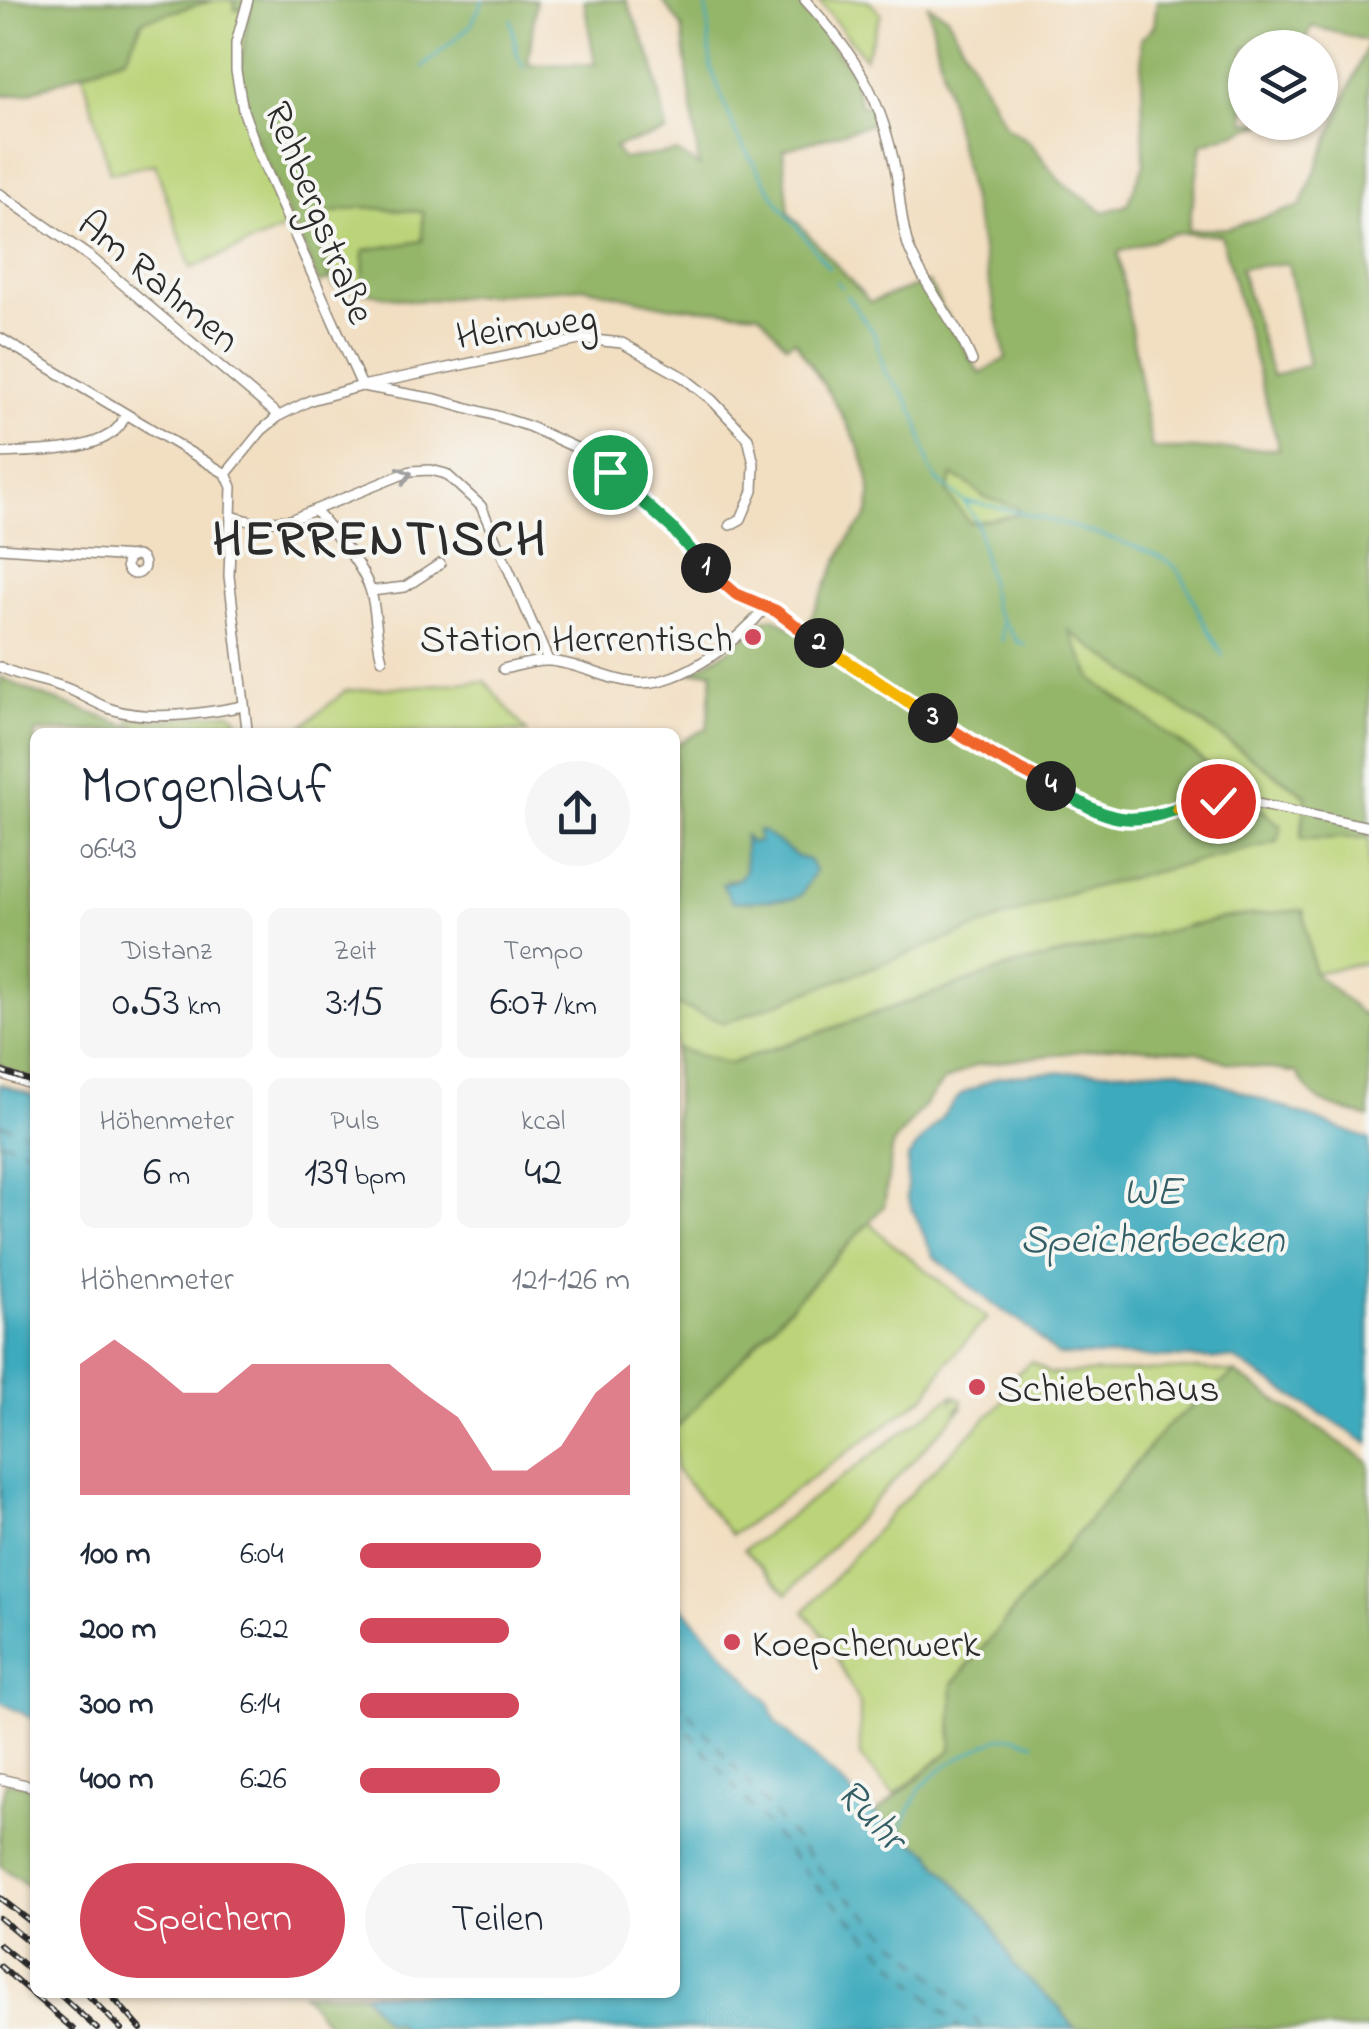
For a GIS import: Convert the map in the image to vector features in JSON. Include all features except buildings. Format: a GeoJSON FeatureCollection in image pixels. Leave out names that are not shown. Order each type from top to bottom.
{"type":"FeatureCollection","features":[{"type":"Feature","properties":{"kind":"street","name":"Rehbergstraße"},"geometry":{"type":"LineString","coordinates":[[248,0],[236,43],[243,110],[362,386]]}},
{"type":"Feature","properties":{"kind":"street"},"geometry":{"type":"LineString","coordinates":[[806,0],[842,39],[864,73],[895,168],[908,244],[972,361]]}},
{"type":"Feature","properties":{"kind":"street","name":"Am Rahmen"},"geometry":{"type":"LineString","coordinates":[[0,194],[93,259],[279,416]]}},
{"type":"Feature","properties":{"kind":"street"},"geometry":{"type":"LineString","coordinates":[[0,338],[231,480],[229,576],[247,728]]}},
{"type":"Feature","properties":{"kind":"street","name":"Heimweg"},"geometry":{"type":"LineString","coordinates":[[279,416],[311,400],[362,386],[584,339],[622,342],[683,377],[712,400],[748,438],[754,464],[754,491],[741,518],[730,525]]}},
{"type":"Feature","properties":{"kind":"street"},"geometry":{"type":"LineString","coordinates":[[362,386],[466,406],[528,426],[581,450],[630,487],[714,576],[750,602],[781,614],[858,670],[994,756],[1103,815],[1139,821],[1203,802],[1238,800],[1369,827]]}},
{"type":"Feature","properties":{"kind":"street"},"geometry":{"type":"LineString","coordinates":[[0,453],[71,448],[122,428],[125,415]]}},
{"type":"Feature","properties":{"kind":"street"},"geometry":{"type":"LineString","coordinates":[[226,474],[262,430],[279,416]]}},
{"type":"Feature","properties":{"kind":"street"},"geometry":{"type":"LineString","coordinates":[[232,516],[273,523],[411,471],[446,474],[481,506],[548,660]]}},
{"type":"Feature","properties":{"kind":"street"},"geometry":{"type":"LineString","coordinates":[[314,510],[355,559],[371,591],[382,659]]}},
{"type":"Feature","properties":{"kind":"street"},"geometry":{"type":"LineString","coordinates":[[0,548],[132,557]]}},
{"type":"Feature","properties":{"kind":"street"},"geometry":{"type":"LineString","coordinates":[[371,591],[405,588],[440,564]]}},
{"type":"Feature","properties":{"kind":"street"},"geometry":{"type":"LineString","coordinates":[[423,576],[430,586]]}},
{"type":"Feature","properties":{"kind":"street"},"geometry":{"type":"LineString","coordinates":[[503,669],[548,660],[639,683],[668,679],[726,647],[765,608]]}},
{"type":"Feature","properties":{"kind":"street"},"geometry":{"type":"LineString","coordinates":[[378,646],[390,642]]}},
{"type":"Feature","properties":{"kind":"street"},"geometry":{"type":"LineString","coordinates":[[0,667],[37,682],[66,687],[117,711],[146,716],[209,713],[243,706]]}},
{"type":"Feature","properties":{"kind":"street"},"geometry":{"type":"LineString","coordinates":[[0,1073],[30,1084]]}},
{"type":"Feature","properties":{"kind":"street"},"geometry":{"type":"LineString","coordinates":[[0,1779],[30,1787]]}},
{"type":"Feature","properties":{"kind":"green space"},"geometry":{"type":"Polygon","coordinates":[[[0,0],[214,0],[143,20],[126,56],[28,93],[0,96],[0,0]]]}},
{"type":"Feature","properties":{"kind":"green space"},"geometry":{"type":"Polygon","coordinates":[[[214,0],[233,0],[235,9],[250,7],[240,70],[292,226],[191,268],[155,164],[110,173],[83,73],[126,56],[143,20],[214,0]]]}},
{"type":"Feature","properties":{"kind":"green space"},"geometry":{"type":"Polygon","coordinates":[[[233,0],[536,0],[528,65],[595,64],[584,0],[626,0],[653,62],[667,132],[614,147],[623,159],[677,152],[699,166],[682,27],[662,0],[799,0],[858,80],[854,82],[861,106],[870,105],[878,122],[783,150],[789,213],[870,302],[928,282],[980,374],[1006,358],[928,5],[947,16],[1006,127],[1030,142],[1060,181],[1104,212],[1127,205],[1144,164],[1141,39],[1154,26],[1157,0],[1369,0],[1369,41],[1369,837],[1301,839],[1306,795],[1069,631],[1093,680],[1191,751],[1281,826],[1277,842],[1069,893],[725,1023],[680,1006],[680,742],[707,728],[713,671],[690,673],[732,648],[764,620],[773,617],[802,634],[846,544],[868,513],[867,470],[847,423],[795,340],[786,345],[759,313],[667,306],[583,287],[414,301],[363,292],[364,250],[422,241],[423,212],[362,207],[312,216],[330,280],[319,283],[249,122],[240,70],[250,8],[235,10],[233,0]],[[1174,233],[1118,252],[1152,449],[1279,449],[1221,235],[1174,233]],[[1288,263],[1240,268],[1272,376],[1309,365],[1288,263]],[[952,476],[947,493],[970,523],[1017,515],[1018,508],[984,497],[952,476]],[[759,831],[759,842],[750,843],[745,838],[746,870],[739,879],[727,880],[732,902],[792,899],[801,895],[815,871],[809,860],[759,831]]]}},
{"type":"Feature","properties":{"kind":"green space"},"geometry":{"type":"Polygon","coordinates":[[[818,0],[868,0],[881,14],[865,58],[818,0]]]}},
{"type":"Feature","properties":{"kind":"green space"},"geometry":{"type":"Polygon","coordinates":[[[362,207],[423,212],[423,241],[364,250],[363,292],[334,287],[312,216],[362,207]]]}},
{"type":"Feature","properties":{"kind":"green space"},"geometry":{"type":"Polygon","coordinates":[[[952,475],[984,497],[1019,508],[1017,515],[970,523],[947,494],[952,475]]]}},
{"type":"Feature","properties":{"kind":"green space"},"geometry":{"type":"Polygon","coordinates":[[[1067,629],[1306,796],[1302,839],[1369,837],[1369,962],[1314,973],[1303,910],[1230,917],[1015,965],[728,1064],[680,1050],[680,1006],[725,1023],[1069,893],[1277,842],[1281,826],[1191,751],[1093,680],[1067,629]]]}},
{"type":"Feature","properties":{"kind":"green space"},"geometry":{"type":"Polygon","coordinates":[[[0,677],[134,728],[30,728],[30,1080],[0,1071],[0,677]]]}},
{"type":"Feature","properties":{"kind":"green space"},"geometry":{"type":"Polygon","coordinates":[[[485,681],[524,728],[301,728],[345,691],[485,681]]]}},
{"type":"Feature","properties":{"kind":"green space"},"geometry":{"type":"Polygon","coordinates":[[[231,712],[238,720],[163,728],[140,728],[129,722],[131,718],[155,721],[231,712]]]}},
{"type":"Feature","properties":{"kind":"green space"},"geometry":{"type":"Polygon","coordinates":[[[1303,910],[1314,973],[1369,1020],[1369,1118],[1318,1099],[1297,1073],[1226,1062],[1198,1052],[1118,1046],[976,1065],[943,1082],[893,1144],[884,1206],[680,1424],[680,1049],[729,1064],[1016,965],[1230,917],[1303,910]]]}},
{"type":"Feature","properties":{"kind":"green space"},"geometry":{"type":"Polygon","coordinates":[[[870,1222],[987,1318],[947,1362],[926,1396],[732,1535],[680,1475],[680,1424],[870,1222]]]}},
{"type":"Feature","properties":{"kind":"green space"},"geometry":{"type":"Polygon","coordinates":[[[1031,1361],[1050,1374],[1200,1369],[1235,1373],[1166,1427],[953,1683],[951,1750],[894,1795],[860,1756],[860,1705],[827,1639],[804,1612],[893,1511],[1015,1389],[1009,1381],[1031,1361]]]}},
{"type":"Feature","properties":{"kind":"green space"},"geometry":{"type":"Polygon","coordinates":[[[1235,1373],[1369,1462],[1369,2029],[1075,2029],[1060,2009],[1015,1967],[988,1919],[931,1853],[875,1814],[951,1750],[953,1684],[1166,1427],[1235,1373]]]}},
{"type":"Feature","properties":{"kind":"green space"},"geometry":{"type":"Polygon","coordinates":[[[953,1395],[952,1401],[957,1396],[963,1401],[957,1409],[964,1406],[787,1594],[744,1550],[953,1395]]]}},
{"type":"Feature","properties":{"kind":"green space"},"geometry":{"type":"Polygon","coordinates":[[[6,1781],[30,1786],[30,1887],[0,1865],[0,1808],[6,1781]]]}},
{"type":"Feature","properties":{"kind":"green space"},"geometry":{"type":"Polygon","coordinates":[[[307,1998],[367,1998],[386,2023],[395,2021],[402,2029],[331,2029],[307,1998]]]}},
{"type":"Feature","properties":{"kind":"water"},"geometry":{"type":"Polygon","coordinates":[[[758,831],[809,860],[815,871],[801,895],[792,899],[732,902],[722,884],[739,879],[745,870],[745,836],[750,843],[759,842],[758,831]]]}},
{"type":"Feature","properties":{"kind":"water","name":"WE Speicherbecken"},"geometry":{"type":"Polygon","coordinates":[[[1180,1069],[1369,1139],[1369,1444],[1234,1359],[1057,1355],[1020,1321],[933,1256],[907,1197],[908,1157],[961,1094],[998,1077],[1180,1069]]]}},
{"type":"Feature","properties":{"kind":"water"},"geometry":{"type":"Polygon","coordinates":[[[0,1084],[30,1094],[30,1717],[0,1702],[0,1084]]]}},
{"type":"Feature","properties":{"kind":"water","name":"Ruhr"},"geometry":{"type":"Polygon","coordinates":[[[680,1605],[769,1703],[777,1723],[875,1814],[931,1853],[988,1919],[1015,1967],[1060,2009],[1075,2029],[402,2029],[394,2021],[386,2023],[367,1998],[680,1998],[680,1605]]]}},
{"type":"Feature","properties":{"kind":"waterway"},"geometry":{"type":"LineString","coordinates":[[423,67],[471,25],[483,0]]}},
{"type":"Feature","properties":{"kind":"waterway"},"geometry":{"type":"LineString","coordinates":[[706,0],[711,68],[737,136],[779,204],[829,268]]}},
{"type":"Feature","properties":{"kind":"waterway"},"geometry":{"type":"LineString","coordinates":[[511,19],[517,55],[524,68]]}},
{"type":"Feature","properties":{"kind":"waterway"},"geometry":{"type":"LineString","coordinates":[[836,281],[842,288]]}},
{"type":"Feature","properties":{"kind":"waterway"},"geometry":{"type":"LineString","coordinates":[[846,295],[875,335],[885,373],[906,397],[917,419],[930,469],[938,481],[965,502],[977,522],[994,609],[1018,642],[1025,644]]}},
{"type":"Feature","properties":{"kind":"waterway"},"geometry":{"type":"LineString","coordinates":[[966,502],[1076,528],[1162,558],[1183,578],[1223,656]]}},
{"type":"Feature","properties":{"kind":"waterway"},"geometry":{"type":"LineString","coordinates":[[1001,623],[1002,641]]}},
{"type":"Feature","properties":{"kind":"waterway","name":"Ruhr"},"geometry":{"type":"LineString","coordinates":[[899,1834],[920,1788],[945,1766],[998,1738],[1015,1737],[1034,1743]]}},
{"type":"Feature","properties":{"kind":"ferry route"},"geometry":{"type":"LineString","coordinates":[[0,1124],[30,1133]]}},
{"type":"Feature","properties":{"kind":"ferry route"},"geometry":{"type":"LineString","coordinates":[[0,1141],[30,1150]]}},
{"type":"Feature","properties":{"kind":"ferry route"},"geometry":{"type":"LineString","coordinates":[[680,1702],[823,1873],[984,2029]]}},
{"type":"Feature","properties":{"kind":"ferry route"},"geometry":{"type":"LineString","coordinates":[[680,1721],[817,1886],[961,2029]]}},
{"type":"Feature","properties":{"kind":"railway"},"geometry":{"type":"LineString","coordinates":[[0,1071],[30,1081]]}},
{"type":"Feature","properties":{"kind":"railway"},"geometry":{"type":"LineString","coordinates":[[0,1898],[30,1921]]}},
{"type":"Feature","properties":{"kind":"railway"},"geometry":{"type":"LineString","coordinates":[[0,1918],[30,1943]]}},
{"type":"Feature","properties":{"kind":"railway"},"geometry":{"type":"LineString","coordinates":[[0,1945],[30,1970]]}},
{"type":"Feature","properties":{"kind":"railway"},"geometry":{"type":"LineString","coordinates":[[0,1966],[30,1992]]}},
{"type":"Feature","properties":{"kind":"railway"},"geometry":{"type":"LineString","coordinates":[[37,1998],[73,2029]]}},
{"type":"Feature","properties":{"kind":"railway"},"geometry":{"type":"LineString","coordinates":[[63,1998],[97,2029]]}},
{"type":"Feature","properties":{"kind":"railway"},"geometry":{"type":"LineString","coordinates":[[91,1998],[121,2029]]}},
{"type":"Feature","properties":{"kind":"railway"},"geometry":{"type":"LineString","coordinates":[[113,1998],[141,2029]]}},
{"type":"Feature","properties":{"kind":"place","name":"Station Herrentisch"},"geometry":{"type":"Point","coordinates":[753,637]}},
{"type":"Feature","properties":{"kind":"place","name":"Schieberhaus"},"geometry":{"type":"Point","coordinates":[977,1387]}},
{"type":"Feature","properties":{"kind":"place","name":"Koepchenwerk"},"geometry":{"type":"Point","coordinates":[732,1642]}},
{"type":"Feature","properties":{"kind":"district","name":"HERRENTISCH"},"geometry":{"type":"Point","coordinates":[380,536]}},
{"type":"Feature","properties":{"kind":"route"},"geometry":{"type":"LineString","coordinates":[[610,472],[630,487],[736,594],[776,611],[858,670],[994,756],[1103,815],[1139,821],[1218,801]]}}]}
